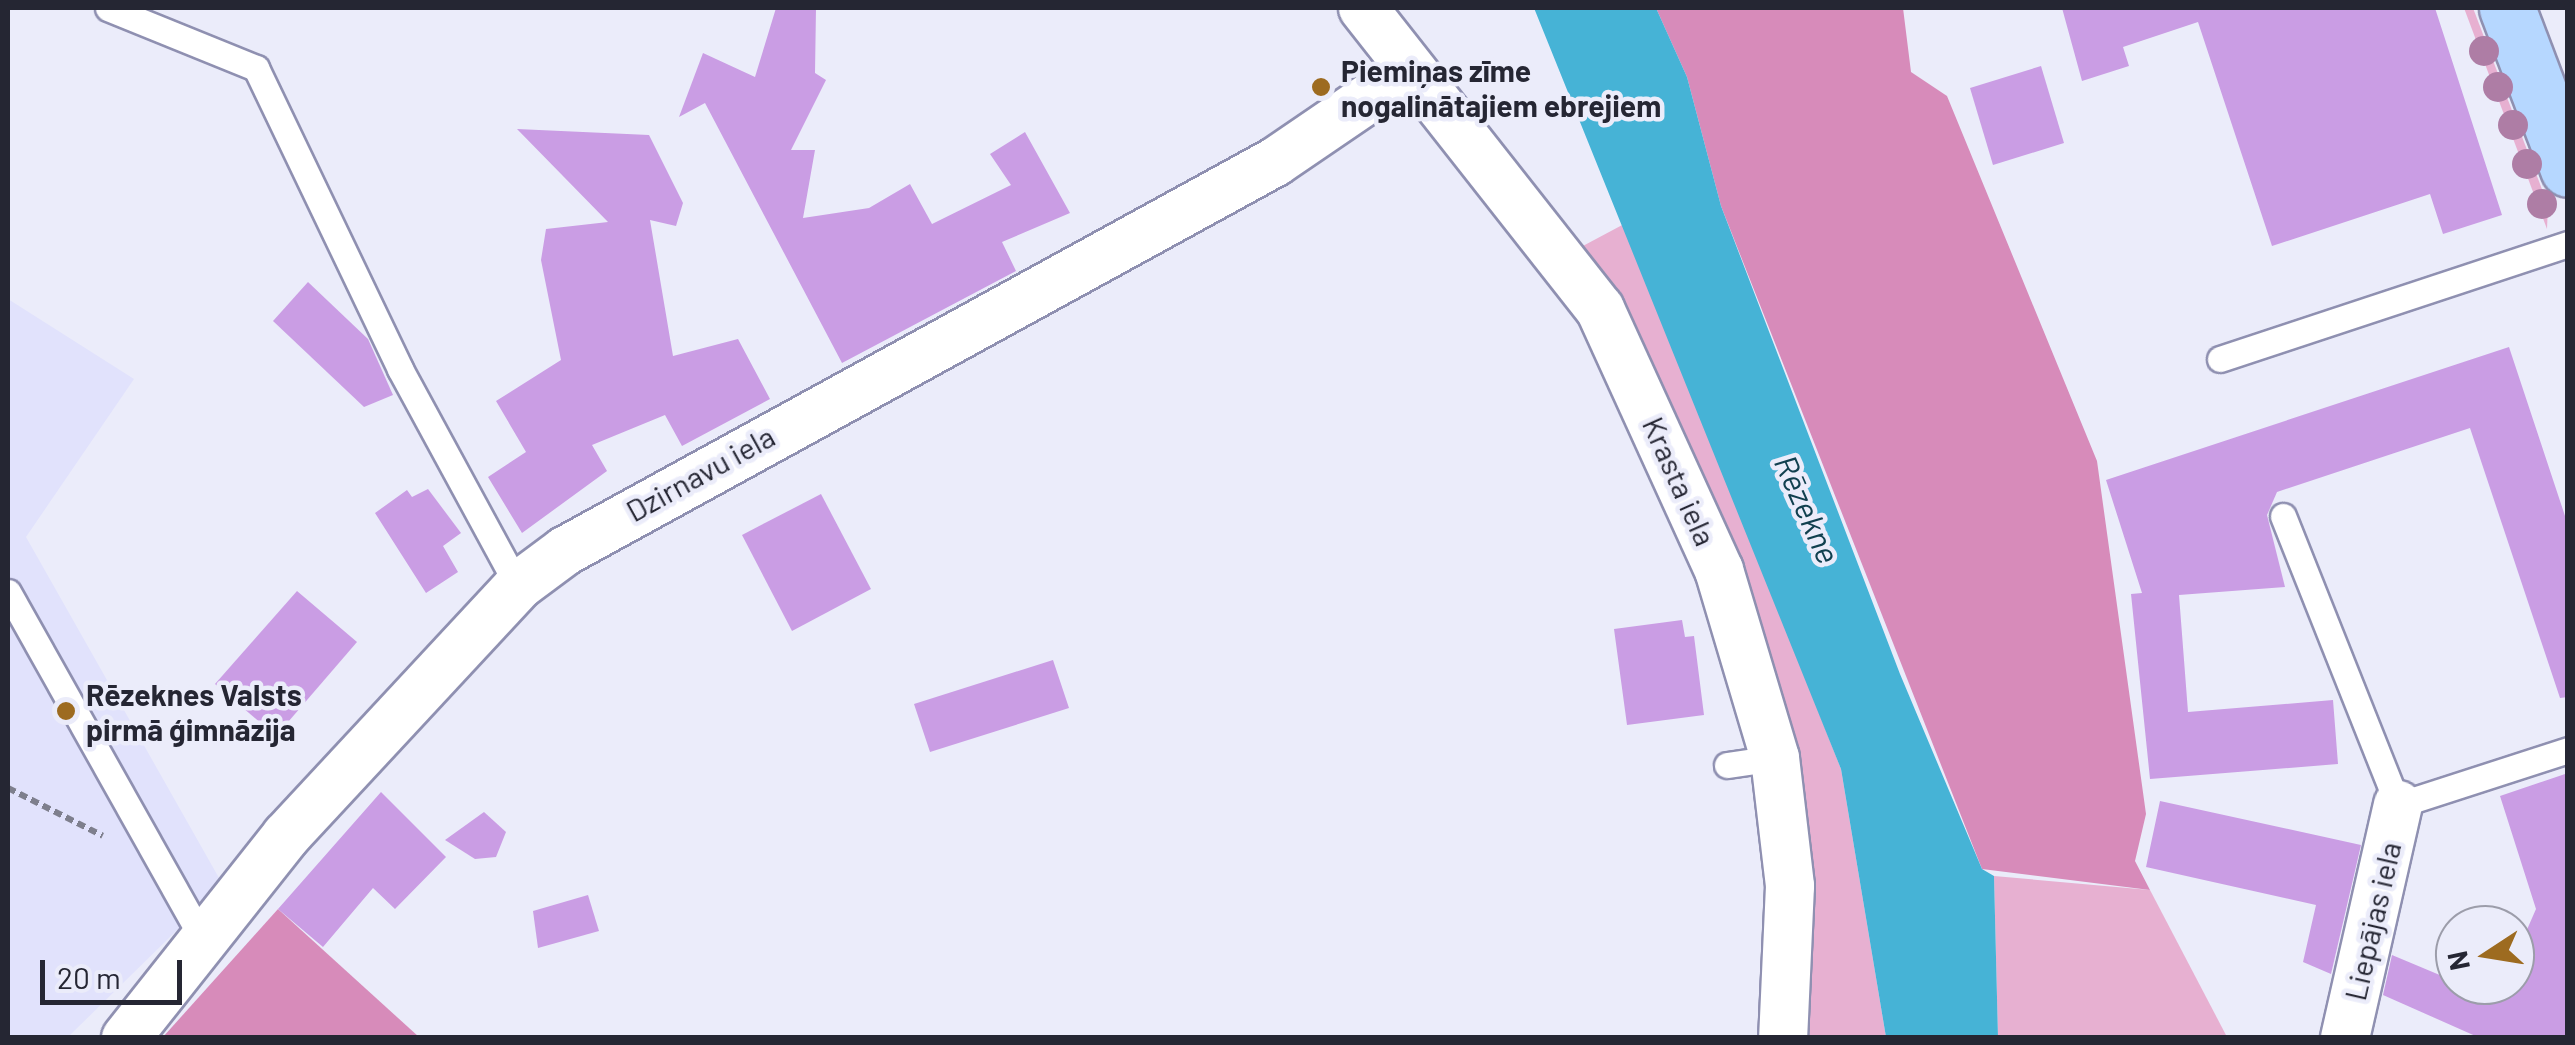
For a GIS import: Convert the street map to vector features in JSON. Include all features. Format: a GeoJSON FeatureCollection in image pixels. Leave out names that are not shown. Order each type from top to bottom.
{"type":"FeatureCollection","features":[{"type":"Feature","properties":{"kind":"main road"},"geometry":{"type":"LineString","coordinates":[[2507,8],[2568,168]]}},
{"type":"Feature","properties":{"kind":"street","name":"Krasta iela"},"geometry":{"type":"LineString","coordinates":[[1363,8],[1408,72],[1600,308],[1719,570],[1775,758],[1790,886],[1783,1038]]}},
{"type":"Feature","properties":{"kind":"street","name":"Dzirnavu iela"},"geometry":{"type":"LineString","coordinates":[[126,1038],[286,836],[518,586],[668,488],[1275,162],[1408,72]]}},
{"type":"Feature","properties":{"kind":"street","name":"Liepājas iela"},"geometry":{"type":"LineString","coordinates":[[2345,1038],[2398,804]]}},
{"type":"Feature","properties":{"kind":"lane"},"geometry":{"type":"LineString","coordinates":[[108,8],[256,68],[400,369],[518,586]]}},
{"type":"Feature","properties":{"kind":"lane"},"geometry":{"type":"LineString","coordinates":[[2220,359],[2568,244]]}},
{"type":"Feature","properties":{"kind":"lane"},"geometry":{"type":"LineString","coordinates":[[2283,516],[2398,804],[2568,750]]}},
{"type":"Feature","properties":{"kind":"lane"},"geometry":{"type":"LineString","coordinates":[[8,592],[202,940]]}},
{"type":"Feature","properties":{"kind":"lane"},"geometry":{"type":"LineString","coordinates":[[1728,765],[1775,758]]}},
{"type":"Feature","properties":{"kind":"path"},"geometry":{"type":"LineString","coordinates":[[8,788],[93,833],[149,841]]}},
{"type":"Feature","properties":{"kind":"shaded area"},"geometry":{"type":"Polygon","coordinates":[[[1656,8],[1903,8],[1911,72],[1947,96],[2097,461],[2146,814],[2135,861],[2150,890],[1982,869],[1721,206],[1687,77],[1656,8]]]}},
{"type":"Feature","properties":{"kind":"shaded area"},"geometry":{"type":"Polygon","coordinates":[[[2464,8],[2473,8],[2548,205],[2547,229],[2464,8]]]}},
{"type":"Feature","properties":{"kind":"shaded area"},"geometry":{"type":"Polygon","coordinates":[[[1626,223],[1841,769],[1886,1037],[1804,1037],[1806,1010],[1684,449],[1629,314],[1581,247],[1626,223]]]}},
{"type":"Feature","properties":{"kind":"shaded area","name":"Rēzeknes Valsts pirmā ģimnāzija"},"geometry":{"type":"Polygon","coordinates":[[[8,299],[134,379],[26,537],[223,885],[68,1037],[8,1037],[8,299]]]}},
{"type":"Feature","properties":{"kind":"shaded area"},"geometry":{"type":"Polygon","coordinates":[[[1994,876],[2150,890],[2227,1037],[1998,1037],[1994,876]]]}},
{"type":"Feature","properties":{"kind":"shaded area"},"geometry":{"type":"Polygon","coordinates":[[[278,909],[419,1037],[163,1037],[278,909]]]}},
{"type":"Feature","properties":{"kind":"water","name":"Rēzekne"},"geometry":{"type":"Polygon","coordinates":[[[1534,8],[1656,8],[1687,77],[1721,206],[1900,674],[1982,869],[1994,876],[1998,1037],[1886,1037],[1841,769],[1534,8]]]}},
{"type":"Feature","properties":{"kind":"building"},"geometry":{"type":"Polygon","coordinates":[[[776,8],[816,8],[815,73],[826,80],[791,150],[815,150],[803,218],[869,208],[910,184],[932,224],[1011,185],[990,154],[1025,132],[1070,213],[1002,242],[1016,271],[842,363],[705,103],[679,117],[703,53],[755,77],[776,8]]]}},
{"type":"Feature","properties":{"kind":"building"},"geometry":{"type":"Polygon","coordinates":[[[2062,8],[2435,8],[2502,215],[2443,234],[2430,194],[2272,246],[2198,22],[2123,47],[2129,66],[2082,81],[2062,8]]]}},
{"type":"Feature","properties":{"kind":"building"},"geometry":{"type":"Polygon","coordinates":[[[2041,66],[2064,143],[1993,165],[1970,88],[2041,66]]]}},
{"type":"Feature","properties":{"kind":"building"},"geometry":{"type":"Polygon","coordinates":[[[517,129],[649,135],[683,203],[676,226],[650,220],[673,356],[738,339],[770,399],[682,446],[665,415],[592,445],[607,471],[522,533],[488,477],[526,452],[496,401],[561,360],[541,260],[546,229],[608,222],[517,129]]]}},
{"type":"Feature","properties":{"kind":"building"},"geometry":{"type":"Polygon","coordinates":[[[308,282],[368,339],[393,395],[364,407],[273,321],[308,282]]]}},
{"type":"Feature","properties":{"kind":"building"},"geometry":{"type":"Polygon","coordinates":[[[2509,347],[2568,525],[2568,697],[2560,698],[2470,428],[2277,492],[2267,515],[2285,587],[2179,595],[2188,712],[2333,700],[2338,764],[2150,779],[2131,594],[2142,593],[2106,480],[2509,347]]]}},
{"type":"Feature","properties":{"kind":"building"},"geometry":{"type":"Polygon","coordinates":[[[428,489],[461,533],[443,546],[458,572],[426,593],[375,513],[407,490],[412,497],[428,489]]]}},
{"type":"Feature","properties":{"kind":"building"},"geometry":{"type":"Polygon","coordinates":[[[821,494],[871,589],[792,631],[742,535],[821,494]]]}},
{"type":"Feature","properties":{"kind":"building"},"geometry":{"type":"Polygon","coordinates":[[[297,591],[357,642],[276,736],[215,684],[297,591]]]}},
{"type":"Feature","properties":{"kind":"building"},"geometry":{"type":"Polygon","coordinates":[[[1682,620],[1685,637],[1694,636],[1704,715],[1627,725],[1614,629],[1682,620]]]}},
{"type":"Feature","properties":{"kind":"building"},"geometry":{"type":"Polygon","coordinates":[[[1053,660],[1069,708],[930,752],[914,704],[1053,660]]]}},
{"type":"Feature","properties":{"kind":"building"},"geometry":{"type":"Polygon","coordinates":[[[2568,773],[2568,1038],[2480,1038],[2383,995],[2392,955],[2435,973],[2435,1005],[2535,1005],[2536,909],[2500,796],[2568,773]]]}},
{"type":"Feature","properties":{"kind":"building"},"geometry":{"type":"Polygon","coordinates":[[[381,792],[446,857],[395,909],[373,888],[323,947],[278,909],[381,792]]]}},
{"type":"Feature","properties":{"kind":"building"},"geometry":{"type":"Polygon","coordinates":[[[2160,801],[2361,845],[2331,974],[2303,962],[2316,905],[2146,867],[2160,801]]]}},
{"type":"Feature","properties":{"kind":"building"},"geometry":{"type":"Polygon","coordinates":[[[484,812],[506,832],[496,857],[475,859],[445,840],[484,812]]]}},
{"type":"Feature","properties":{"kind":"building"},"geometry":{"type":"Polygon","coordinates":[[[588,895],[599,931],[538,948],[533,911],[588,895]]]}},
{"type":"Feature","properties":{"kind":"place","name":"Piemiņas zīme nogalinātajiem ebrejiem"},"geometry":{"type":"Point","coordinates":[1321,87]}},
{"type":"Feature","properties":{"kind":"place","name":"Rēzeknes Valsts pirmā ģimnāzija"},"geometry":{"type":"Point","coordinates":[66,711]}}]}
